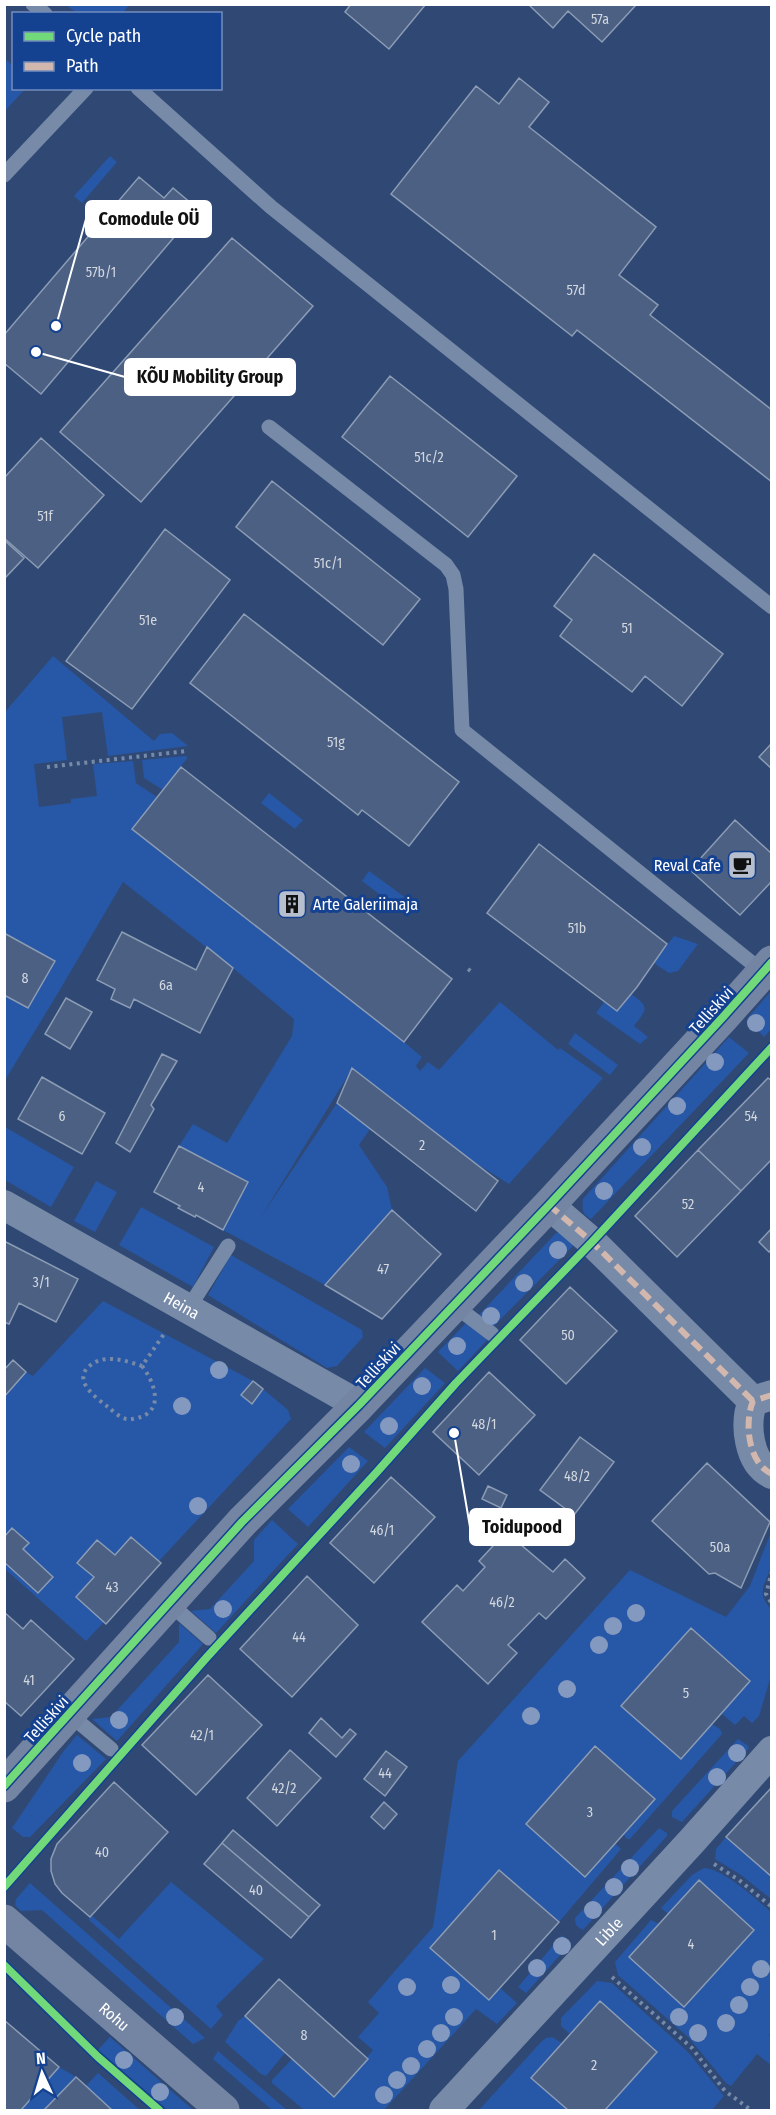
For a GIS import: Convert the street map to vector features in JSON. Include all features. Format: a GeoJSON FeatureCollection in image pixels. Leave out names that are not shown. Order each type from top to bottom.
{"type":"FeatureCollection","features":[{"type":"Feature","properties":{"kind":"street","name":"Telliskivi"},"geometry":{"type":"LineString","coordinates":[[4,1786],[242,1522],[359,1405],[549,1206],[767,967]]}},
{"type":"Feature","properties":{"kind":"street","name":"Heina"},"geometry":{"type":"LineString","coordinates":[[4,1205],[359,1405]]}},
{"type":"Feature","properties":{"kind":"street"},"geometry":{"type":"LineString","coordinates":[[549,1206],[592,1242],[762,1398],[748,1417],[749,1438],[756,1459],[765,1471],[771,1474]]}},
{"type":"Feature","properties":{"kind":"street","name":"Lible"},"geometry":{"type":"LineString","coordinates":[[444,2110],[691,1842],[771,1751]]}},
{"type":"Feature","properties":{"kind":"street","name":"Rohu"},"geometry":{"type":"LineString","coordinates":[[4,1921],[223,2110]]}},
{"type":"Feature","properties":{"kind":"lane"},"geometry":{"type":"LineString","coordinates":[[4,175],[84,90]]}},
{"type":"Feature","properties":{"kind":"lane"},"geometry":{"type":"LineString","coordinates":[[140,90],[271,207],[771,607]]}},
{"type":"Feature","properties":{"kind":"lane"},"geometry":{"type":"LineString","coordinates":[[269,427],[446,565],[453,575],[459,633],[462,730],[767,967]]}},
{"type":"Feature","properties":{"kind":"lane"},"geometry":{"type":"LineString","coordinates":[[188,1309],[228,1246]]}},
{"type":"Feature","properties":{"kind":"lane"},"geometry":{"type":"LineString","coordinates":[[454,1305],[492,1334]]}},
{"type":"Feature","properties":{"kind":"lane"},"geometry":{"type":"LineString","coordinates":[[169,1603],[209,1638]]}},
{"type":"Feature","properties":{"kind":"lane"},"geometry":{"type":"LineString","coordinates":[[69,1714],[111,1749]]}},
{"type":"Feature","properties":{"kind":"path"},"geometry":{"type":"LineString","coordinates":[[48,767],[187,751]]}},
{"type":"Feature","properties":{"kind":"path"},"geometry":{"type":"LineString","coordinates":[[142,1366],[164,1334]]}},
{"type":"Feature","properties":{"kind":"path"},"geometry":{"type":"LineString","coordinates":[[112,1359],[142,1366],[150,1377],[156,1397],[149,1412],[129,1420],[122,1418],[89,1393],[83,1380],[85,1371],[99,1360],[112,1359]]}},
{"type":"Feature","properties":{"kind":"path"},"geometry":{"type":"LineString","coordinates":[[771,1571],[766,1594],[771,1604]]}},
{"type":"Feature","properties":{"kind":"path"},"geometry":{"type":"LineString","coordinates":[[691,1842],[703,1857],[739,1880],[771,1907]]}},
{"type":"Feature","properties":{"kind":"path"},"geometry":{"type":"LineString","coordinates":[[587,1954],[692,2048],[725,2091],[751,2110]]}},
{"type":"Feature","properties":{"kind":"shaded area"},"geometry":{"type":"Polygon","coordinates":[[[66,5],[129,5],[124,12],[76,12],[66,5]]]}},
{"type":"Feature","properties":{"kind":"shaded area"},"geometry":{"type":"Polygon","coordinates":[[[5,59],[12,65],[12,90],[24,90],[5,111],[5,59]]]}},
{"type":"Feature","properties":{"kind":"shaded area"},"geometry":{"type":"Polygon","coordinates":[[[110,156],[117,162],[82,203],[74,196],[110,156]]]}},
{"type":"Feature","properties":{"kind":"shaded area"},"geometry":{"type":"Polygon","coordinates":[[[53,656],[154,741],[160,734],[172,733],[188,746],[108,756],[102,712],[62,717],[67,760],[34,764],[39,807],[71,803],[71,799],[97,796],[93,764],[133,761],[136,783],[157,797],[132,829],[422,1057],[416,1066],[420,1071],[428,1062],[439,1070],[500,1002],[558,1050],[560,1048],[603,1078],[509,1184],[474,1162],[352,1069],[261,1217],[337,1103],[370,1129],[359,1145],[387,1187],[392,1210],[325,1285],[223,1230],[248,1182],[179,1146],[193,1124],[227,1143],[292,1036],[294,1019],[123,882],[5,1080],[5,995],[28,1008],[55,961],[5,933],[5,712],[53,656]]]}},
{"type":"Feature","properties":{"kind":"shaded area"},"geometry":{"type":"Polygon","coordinates":[[[188,757],[163,790],[144,778],[142,760],[188,757]]]}},
{"type":"Feature","properties":{"kind":"shaded area"},"geometry":{"type":"Polygon","coordinates":[[[269,793],[303,820],[295,829],[261,803],[269,793]]]}},
{"type":"Feature","properties":{"kind":"shaded area"},"geometry":{"type":"Polygon","coordinates":[[[369,871],[410,901],[402,911],[362,881],[369,871]]]}},
{"type":"Feature","properties":{"kind":"shaded area"},"geometry":{"type":"Polygon","coordinates":[[[674,936],[698,944],[678,971],[669,973],[654,963],[674,936]]]}},
{"type":"Feature","properties":{"kind":"shaded area"},"geometry":{"type":"Polygon","coordinates":[[[771,991],[771,1029],[764,1037],[747,1019],[771,991]]]}},
{"type":"Feature","properties":{"kind":"shaded area"},"geometry":{"type":"Polygon","coordinates":[[[631,994],[644,1005],[644,1012],[634,1026],[648,1037],[640,1044],[596,1013],[604,1002],[617,1011],[631,994]]]}},
{"type":"Feature","properties":{"kind":"shaded area"},"geometry":{"type":"Polygon","coordinates":[[[575,1033],[618,1065],[610,1075],[568,1044],[575,1033]]]}},
{"type":"Feature","properties":{"kind":"shaded area"},"geometry":{"type":"Polygon","coordinates":[[[729,1037],[749,1053],[591,1219],[588,1217],[583,1211],[583,1199],[729,1037]]]}},
{"type":"Feature","properties":{"kind":"shaded area"},"geometry":{"type":"Polygon","coordinates":[[[5,1127],[74,1167],[51,1207],[5,1180],[5,1127]]]}},
{"type":"Feature","properties":{"kind":"shaded area"},"geometry":{"type":"Polygon","coordinates":[[[96,1181],[117,1192],[95,1232],[74,1221],[96,1181]]]}},
{"type":"Feature","properties":{"kind":"shaded area"},"geometry":{"type":"Polygon","coordinates":[[[141,1207],[214,1247],[193,1287],[119,1245],[141,1207]]]}},
{"type":"Feature","properties":{"kind":"shaded area"},"geometry":{"type":"Polygon","coordinates":[[[556,1233],[563,1233],[577,1242],[492,1328],[477,1317],[556,1233]]]}},
{"type":"Feature","properties":{"kind":"shaded area"},"geometry":{"type":"Polygon","coordinates":[[[231,1255],[362,1330],[363,1337],[337,1366],[327,1368],[208,1295],[231,1255]]]}},
{"type":"Feature","properties":{"kind":"shaded area"},"geometry":{"type":"Polygon","coordinates":[[[103,1301],[253,1381],[241,1395],[252,1403],[263,1389],[288,1410],[291,1419],[159,1561],[132,1537],[115,1555],[97,1540],[77,1563],[94,1577],[76,1597],[104,1622],[86,1641],[5,1569],[5,1562],[38,1593],[53,1577],[23,1549],[29,1543],[13,1528],[5,1537],[5,1397],[26,1372],[33,1376],[103,1301]]]}},
{"type":"Feature","properties":{"kind":"shaded area"},"geometry":{"type":"Polygon","coordinates":[[[467,1322],[487,1340],[458,1371],[438,1352],[467,1322]]]}},
{"type":"Feature","properties":{"kind":"shaded area"},"geometry":{"type":"Polygon","coordinates":[[[425,1368],[445,1383],[385,1448],[364,1432],[425,1368]]]}},
{"type":"Feature","properties":{"kind":"shaded area"},"geometry":{"type":"Polygon","coordinates":[[[349,1447],[368,1461],[308,1527],[288,1509],[349,1447]]]}},
{"type":"Feature","properties":{"kind":"shaded area"},"geometry":{"type":"Polygon","coordinates":[[[272,1520],[298,1544],[216,1633],[191,1611],[210,1609],[254,1561],[254,1540],[272,1520]]]}},
{"type":"Feature","properties":{"kind":"shaded area"},"geometry":{"type":"Polygon","coordinates":[[[771,1532],[771,1561],[763,1596],[771,1609],[771,1676],[759,1716],[752,1723],[744,1716],[735,1725],[721,1713],[750,1680],[691,1628],[622,1706],[712,1724],[720,1729],[722,1734],[630,1839],[623,1834],[595,1747],[526,1824],[585,1877],[615,1843],[621,1849],[559,1922],[499,1870],[430,1947],[489,2000],[500,1988],[517,2003],[497,2024],[476,2009],[384,2110],[304,2110],[272,2083],[272,2080],[292,2059],[334,2097],[373,2050],[358,2037],[379,2013],[368,2002],[433,1927],[458,1761],[630,1570],[726,1617],[750,1586],[771,1532]]]}},
{"type":"Feature","properties":{"kind":"shaded area"},"geometry":{"type":"Polygon","coordinates":[[[179,1623],[203,1644],[117,1741],[92,1719],[111,1717],[179,1642],[179,1623]]]}},
{"type":"Feature","properties":{"kind":"shaded area"},"geometry":{"type":"Polygon","coordinates":[[[77,1735],[106,1759],[30,1837],[23,1837],[12,1828],[77,1735]]]}},
{"type":"Feature","properties":{"kind":"shaded area"},"geometry":{"type":"Polygon","coordinates":[[[738,1739],[749,1748],[682,1822],[672,1817],[672,1811],[738,1739]]]}},
{"type":"Feature","properties":{"kind":"shaded area"},"geometry":{"type":"Polygon","coordinates":[[[659,1828],[667,1833],[667,1836],[583,1930],[578,1927],[575,1918],[659,1828]]]}},
{"type":"Feature","properties":{"kind":"shaded area"},"geometry":{"type":"Polygon","coordinates":[[[726,1837],[771,1877],[771,1899],[741,1875],[715,1859],[716,1849],[726,1837]]]}},
{"type":"Feature","properties":{"kind":"shaded area"},"geometry":{"type":"Polygon","coordinates":[[[704,1868],[721,1873],[771,1912],[772,2030],[769,2035],[771,2065],[757,2054],[731,2086],[689,2038],[618,1975],[615,1962],[651,1920],[659,1924],[629,1957],[684,2007],[754,1930],[668,1914],[661,1908],[692,1875],[704,1868]]]}},
{"type":"Feature","properties":{"kind":"shaded area"},"geometry":{"type":"Polygon","coordinates":[[[171,1882],[264,1959],[216,2006],[223,2015],[211,2029],[89,1920],[91,1915],[119,1939],[171,1882]]]}},
{"type":"Feature","properties":{"kind":"shaded area"},"geometry":{"type":"Polygon","coordinates":[[[30,1883],[205,2038],[193,2044],[42,1910],[21,1911],[15,1905],[16,1899],[30,1883]]]}},
{"type":"Feature","properties":{"kind":"shaded area"},"geometry":{"type":"Polygon","coordinates":[[[562,1935],[571,1943],[526,1993],[518,1987],[562,1935]]]}},
{"type":"Feature","properties":{"kind":"shaded area"},"geometry":{"type":"Polygon","coordinates":[[[597,1981],[612,1983],[688,2052],[724,2096],[712,2110],[605,2110],[657,2052],[600,2001],[570,2034],[561,2026],[561,2018],[597,1981]]]}},
{"type":"Feature","properties":{"kind":"shaded area"},"geometry":{"type":"Polygon","coordinates":[[[245,2016],[285,2053],[266,2076],[225,2042],[238,2021],[245,2016]]]}},
{"type":"Feature","properties":{"kind":"shaded area"},"geometry":{"type":"Polygon","coordinates":[[[110,2037],[193,2110],[168,2110],[98,2050],[110,2037]]]}},
{"type":"Feature","properties":{"kind":"shaded area"},"geometry":{"type":"Polygon","coordinates":[[[552,2037],[562,2043],[532,2078],[568,2110],[479,2110],[542,2041],[552,2037]]]}},
{"type":"Feature","properties":{"kind":"shaded area"},"geometry":{"type":"Polygon","coordinates":[[[218,2051],[287,2110],[272,2110],[213,2059],[218,2051]]]}},
{"type":"Feature","properties":{"kind":"shaded area"},"geometry":{"type":"Polygon","coordinates":[[[59,2067],[76,2077],[44,2110],[21,2110],[59,2067]]]}},
{"type":"Feature","properties":{"kind":"shaded area"},"geometry":{"type":"Polygon","coordinates":[[[98,2073],[140,2110],[112,2110],[86,2086],[98,2073]]]}},
{"type":"Feature","properties":{"kind":"building"},"geometry":{"type":"Polygon","coordinates":[[[351,4],[426,4],[389,49],[345,12],[351,4]]]}},
{"type":"Feature","properties":{"kind":"building"},"geometry":{"type":"Polygon","coordinates":[[[528,4],[636,5],[602,42],[568,11],[553,28],[528,4]]]}},
{"type":"Feature","properties":{"kind":"building"},"geometry":{"type":"Polygon","coordinates":[[[519,78],[549,102],[529,127],[656,227],[619,275],[658,305],[650,315],[772,410],[772,482],[577,330],[572,336],[391,194],[476,86],[499,104],[519,78]]]}},
{"type":"Feature","properties":{"kind":"building"},"geometry":{"type":"Polygon","coordinates":[[[139,177],[164,198],[173,188],[198,209],[41,394],[4,363],[4,335],[139,177]]]}},
{"type":"Feature","properties":{"kind":"building"},"geometry":{"type":"Polygon","coordinates":[[[232,238],[313,306],[141,502],[60,432],[232,238]]]}},
{"type":"Feature","properties":{"kind":"building"},"geometry":{"type":"Polygon","coordinates":[[[390,376],[517,476],[468,537],[342,437],[390,376]]]}},
{"type":"Feature","properties":{"kind":"building"},"geometry":{"type":"Polygon","coordinates":[[[41,438],[104,495],[38,568],[4,538],[4,478],[41,438]]]}},
{"type":"Feature","properties":{"kind":"building"},"geometry":{"type":"Polygon","coordinates":[[[272,481],[420,599],[383,645],[236,527],[272,481]]]}},
{"type":"Feature","properties":{"kind":"building"},"geometry":{"type":"Polygon","coordinates":[[[165,529],[230,580],[132,709],[66,661],[165,529]]]}},
{"type":"Feature","properties":{"kind":"building"},"geometry":{"type":"Polygon","coordinates":[[[4,540],[24,558],[4,579],[4,540]]]}},
{"type":"Feature","properties":{"kind":"building"},"geometry":{"type":"Polygon","coordinates":[[[594,554],[723,654],[682,706],[645,676],[632,692],[560,636],[572,620],[554,606],[594,554]]]}},
{"type":"Feature","properties":{"kind":"building"},"geometry":{"type":"Polygon","coordinates":[[[244,614],[459,782],[409,846],[362,810],[358,815],[190,683],[244,614]]]}},
{"type":"Feature","properties":{"kind":"building"},"geometry":{"type":"Polygon","coordinates":[[[772,743],[772,769],[759,757],[772,743]]]}},
{"type":"Feature","properties":{"kind":"building","name":"Arte Galeriimaja"},"geometry":{"type":"Polygon","coordinates":[[[181,767],[452,979],[404,1042],[132,829],[181,767]]]}},
{"type":"Feature","properties":{"kind":"building"},"geometry":{"type":"Polygon","coordinates":[[[735,820],[772,854],[772,881],[740,915],[690,870],[735,820]]]}},
{"type":"Feature","properties":{"kind":"building"},"geometry":{"type":"Polygon","coordinates":[[[539,844],[667,944],[617,1011],[487,913],[539,844]]]}},
{"type":"Feature","properties":{"kind":"building"},"geometry":{"type":"Polygon","coordinates":[[[122,932],[196,970],[207,947],[233,968],[200,1033],[134,999],[130,1008],[111,999],[115,989],[97,980],[122,932]]]}},
{"type":"Feature","properties":{"kind":"building"},"geometry":{"type":"Polygon","coordinates":[[[4,933],[55,961],[28,1008],[4,995],[4,933]]]}},
{"type":"Feature","properties":{"kind":"building"},"geometry":{"type":"Polygon","coordinates":[[[66,998],[92,1012],[70,1049],[45,1034],[66,998]]]}},
{"type":"Feature","properties":{"kind":"building"},"geometry":{"type":"Polygon","coordinates":[[[162,1054],[177,1061],[151,1105],[154,1109],[130,1152],[116,1143],[162,1054]]]}},
{"type":"Feature","properties":{"kind":"building"},"geometry":{"type":"Polygon","coordinates":[[[352,1068],[498,1181],[476,1211],[337,1103],[352,1068]]]}},
{"type":"Feature","properties":{"kind":"building"},"geometry":{"type":"Polygon","coordinates":[[[42,1077],[105,1113],[82,1154],[18,1119],[42,1077]]]}},
{"type":"Feature","properties":{"kind":"building"},"geometry":{"type":"Polygon","coordinates":[[[768,1078],[772,1081],[772,1159],[741,1191],[698,1150],[768,1078]]]}},
{"type":"Feature","properties":{"kind":"building"},"geometry":{"type":"Polygon","coordinates":[[[179,1146],[248,1182],[223,1230],[178,1208],[180,1206],[154,1192],[179,1146]]]}},
{"type":"Feature","properties":{"kind":"building"},"geometry":{"type":"Polygon","coordinates":[[[698,1150],[741,1191],[677,1257],[635,1216],[698,1150]]]}},
{"type":"Feature","properties":{"kind":"building"},"geometry":{"type":"Polygon","coordinates":[[[392,1210],[441,1254],[382,1319],[325,1285],[392,1210]]]}},
{"type":"Feature","properties":{"kind":"building"},"geometry":{"type":"Polygon","coordinates":[[[772,1228],[772,1249],[769,1252],[759,1242],[772,1228]]]}},
{"type":"Feature","properties":{"kind":"building"},"geometry":{"type":"Polygon","coordinates":[[[4,1241],[78,1279],[56,1322],[19,1303],[9,1324],[4,1322],[4,1241]]]}},
{"type":"Feature","properties":{"kind":"building"},"geometry":{"type":"Polygon","coordinates":[[[570,1287],[617,1331],[566,1384],[520,1340],[570,1287]]]}},
{"type":"Feature","properties":{"kind":"building"},"geometry":{"type":"Polygon","coordinates":[[[13,1360],[26,1372],[4,1397],[4,1370],[13,1360]]]}},
{"type":"Feature","properties":{"kind":"building"},"geometry":{"type":"Polygon","coordinates":[[[489,1372],[535,1415],[479,1475],[433,1432],[489,1372]]]}},
{"type":"Feature","properties":{"kind":"building"},"geometry":{"type":"Polygon","coordinates":[[[253,1381],[263,1389],[252,1404],[241,1395],[253,1381]]]}},
{"type":"Feature","properties":{"kind":"building"},"geometry":{"type":"Polygon","coordinates":[[[580,1437],[614,1462],[574,1515],[540,1490],[580,1437]]]}},
{"type":"Feature","properties":{"kind":"building"},"geometry":{"type":"Polygon","coordinates":[[[707,1463],[770,1522],[741,1588],[715,1573],[709,1574],[652,1521],[707,1463]]]}},
{"type":"Feature","properties":{"kind":"building"},"geometry":{"type":"Polygon","coordinates":[[[391,1477],[435,1517],[374,1583],[330,1543],[391,1477]]]}},
{"type":"Feature","properties":{"kind":"building"},"geometry":{"type":"Polygon","coordinates":[[[488,1486],[507,1495],[501,1508],[482,1499],[488,1486]]]}},
{"type":"Feature","properties":{"kind":"building"},"geometry":{"type":"Polygon","coordinates":[[[12,1528],[29,1543],[23,1549],[53,1577],[38,1593],[4,1562],[4,1537],[12,1528]]]}},
{"type":"Feature","properties":{"kind":"building"},"geometry":{"type":"Polygon","coordinates":[[[506,1532],[553,1572],[565,1559],[585,1578],[546,1619],[539,1613],[508,1645],[517,1653],[488,1684],[422,1622],[457,1585],[463,1591],[485,1567],[479,1561],[506,1532]]]}},
{"type":"Feature","properties":{"kind":"building"},"geometry":{"type":"Polygon","coordinates":[[[131,1537],[161,1563],[106,1624],[76,1597],[94,1577],[77,1563],[97,1540],[115,1555],[131,1537]]]}},
{"type":"Feature","properties":{"kind":"building"},"geometry":{"type":"Polygon","coordinates":[[[307,1576],[358,1625],[292,1697],[240,1649],[307,1576]]]}},
{"type":"Feature","properties":{"kind":"building"},"geometry":{"type":"Polygon","coordinates":[[[4,1612],[23,1629],[31,1620],[74,1659],[21,1716],[4,1701],[4,1612]]]}},
{"type":"Feature","properties":{"kind":"building"},"geometry":{"type":"Polygon","coordinates":[[[691,1628],[750,1681],[681,1759],[621,1706],[691,1628]]]}},
{"type":"Feature","properties":{"kind":"building"},"geometry":{"type":"Polygon","coordinates":[[[208,1675],[262,1725],[196,1795],[142,1745],[208,1675]]]}},
{"type":"Feature","properties":{"kind":"building"},"geometry":{"type":"Polygon","coordinates":[[[321,1718],[342,1738],[350,1729],[356,1734],[336,1757],[309,1733],[321,1718]]]}},
{"type":"Feature","properties":{"kind":"building"},"geometry":{"type":"Polygon","coordinates":[[[595,1746],[655,1799],[585,1877],[526,1824],[595,1746]]]}},
{"type":"Feature","properties":{"kind":"building"},"geometry":{"type":"Polygon","coordinates":[[[290,1750],[321,1778],[277,1826],[247,1798],[290,1750]]]}},
{"type":"Feature","properties":{"kind":"building"},"geometry":{"type":"Polygon","coordinates":[[[386,1751],[407,1767],[385,1796],[364,1779],[386,1751]]]}},
{"type":"Feature","properties":{"kind":"building"},"geometry":{"type":"Polygon","coordinates":[[[114,1782],[168,1832],[90,1917],[55,1884],[51,1871],[51,1859],[57,1844],[114,1782]]]}},
{"type":"Feature","properties":{"kind":"building"},"geometry":{"type":"Polygon","coordinates":[[[772,1787],[772,1877],[726,1837],[772,1787]]]}},
{"type":"Feature","properties":{"kind":"building"},"geometry":{"type":"Polygon","coordinates":[[[384,1802],[397,1814],[384,1829],[371,1817],[384,1802]]]}},
{"type":"Feature","properties":{"kind":"building"},"geometry":{"type":"Polygon","coordinates":[[[233,1830],[320,1905],[309,1917],[222,1843],[233,1830]]]}},
{"type":"Feature","properties":{"kind":"building"},"geometry":{"type":"Polygon","coordinates":[[[222,1843],[309,1917],[291,1938],[204,1864],[222,1843]]]}},
{"type":"Feature","properties":{"kind":"building"},"geometry":{"type":"Polygon","coordinates":[[[499,1870],[559,1922],[489,2000],[430,1948],[499,1870]]]}},
{"type":"Feature","properties":{"kind":"building"},"geometry":{"type":"Polygon","coordinates":[[[699,1880],[754,1930],[684,2007],[629,1957],[699,1880]]]}},
{"type":"Feature","properties":{"kind":"building"},"geometry":{"type":"Polygon","coordinates":[[[279,1979],[368,2059],[334,2097],[245,2016],[279,1979]]]}},
{"type":"Feature","properties":{"kind":"building"},"geometry":{"type":"Polygon","coordinates":[[[600,2001],[657,2052],[605,2110],[568,2110],[531,2078],[600,2001]]]}},
{"type":"Feature","properties":{"kind":"building"},"geometry":{"type":"Polygon","coordinates":[[[4,2020],[59,2067],[21,2110],[4,2110],[4,2020]]]}},
{"type":"Feature","properties":{"kind":"building"},"geometry":{"type":"Polygon","coordinates":[[[76,2077],[86,2086],[112,2110],[44,2110],[76,2077]]]}},
{"type":"Feature","properties":{"kind":"marked path"},"geometry":{"type":"LineString","coordinates":[[549,1205],[592,1242],[753,1401]]}},
{"type":"Feature","properties":{"kind":"marked path"},"geometry":{"type":"LineString","coordinates":[[772,1395],[753,1401],[749,1420],[753,1452],[764,1469],[772,1474]]}},
{"type":"Feature","properties":{"kind":"cycle path"},"geometry":{"type":"LineString","coordinates":[[4,1786],[242,1522],[359,1405],[549,1205],[772,962]]}},
{"type":"Feature","properties":{"kind":"cycle path"},"geometry":{"type":"LineString","coordinates":[[4,1887],[207,1657],[456,1383],[592,1242],[772,1047]]}},
{"type":"Feature","properties":{"kind":"cycle path"},"geometry":{"type":"LineString","coordinates":[[4,1965],[98,2057],[159,2110]]}},
{"type":"Feature","properties":{"kind":"place","name":"Comodule OÜ"},"geometry":{"type":"Point","coordinates":[56,326]}},
{"type":"Feature","properties":{"kind":"place","name":"KÕU Mobility Group"},"geometry":{"type":"Point","coordinates":[36,352]}},
{"type":"Feature","properties":{"kind":"place","name":"Reval Cafe"},"geometry":{"type":"Point","coordinates":[742,865]}},
{"type":"Feature","properties":{"kind":"place","name":"Arte Galeriimaja"},"geometry":{"type":"Point","coordinates":[292,904]}},
{"type":"Feature","properties":{"kind":"place","name":"Toidupood"},"geometry":{"type":"Point","coordinates":[454,1433]}}]}
